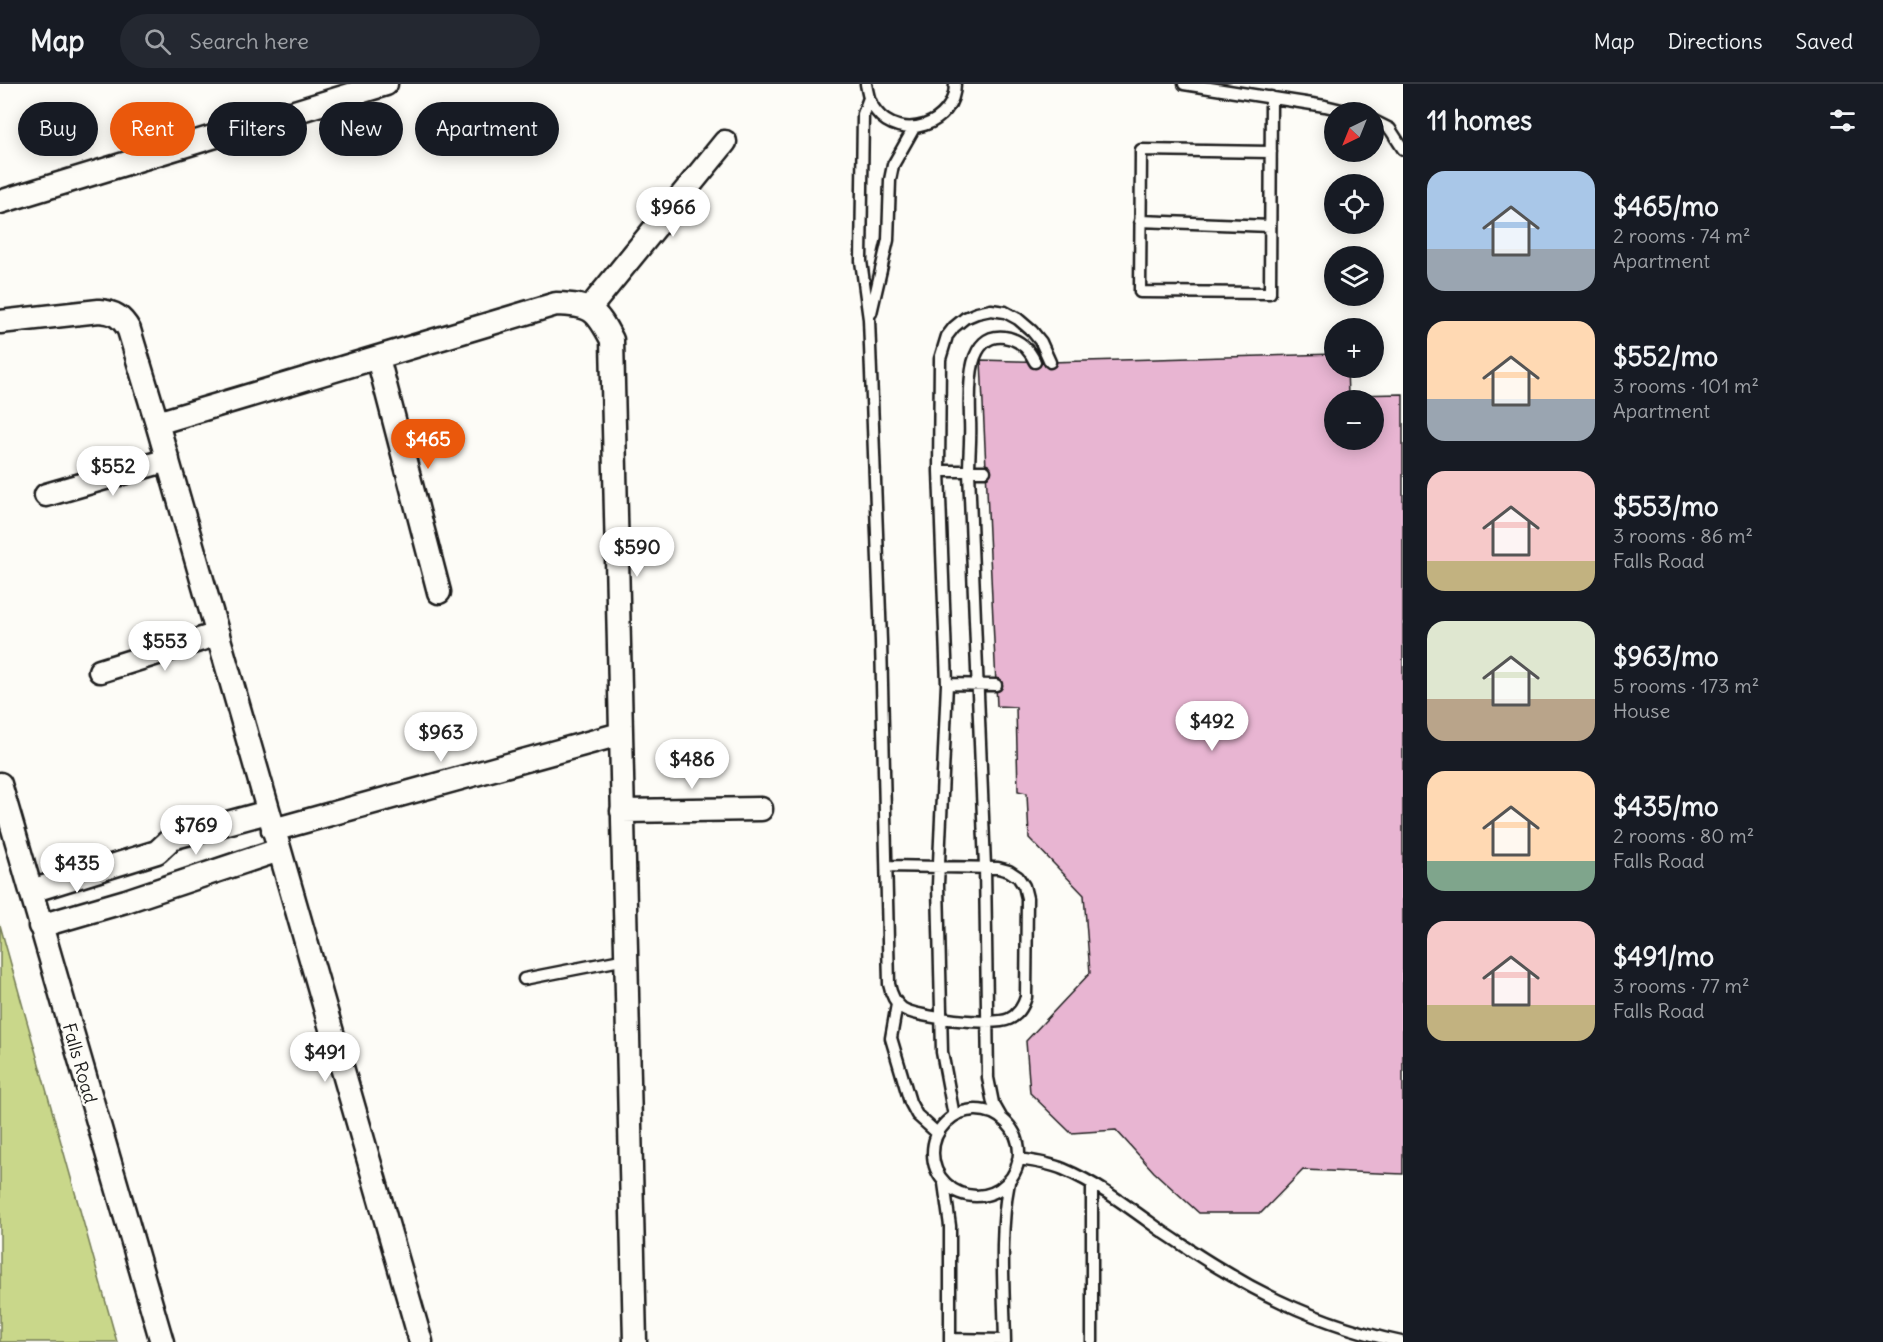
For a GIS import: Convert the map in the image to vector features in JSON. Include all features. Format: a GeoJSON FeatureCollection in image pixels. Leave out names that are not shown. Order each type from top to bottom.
{"type":"FeatureCollection","features":[{"type":"Feature","properties":{"kind":"street"},"geometry":{"type":"LineString","coordinates":[[0,202],[386,84]]}},
{"type":"Feature","properties":{"kind":"street"},"geometry":{"type":"LineString","coordinates":[[589,309],[725,142]]}},
{"type":"Feature","properties":{"kind":"street"},"geometry":{"type":"LineString","coordinates":[[157,423],[556,304],[579,305],[589,309],[601,319],[612,340],[635,1342]]}},
{"type":"Feature","properties":{"kind":"street"},"geometry":{"type":"LineString","coordinates":[[0,322],[99,310],[117,315],[129,330],[421,1342]]}},
{"type":"Feature","properties":{"kind":"street"},"geometry":{"type":"LineString","coordinates":[[378,358],[439,592]]}},
{"type":"Feature","properties":{"kind":"street"},"geometry":{"type":"LineString","coordinates":[[46,495],[168,460]]}},
{"type":"Feature","properties":{"kind":"street"},"geometry":{"type":"LineString","coordinates":[[100,670],[218,634]]}},
{"type":"Feature","properties":{"kind":"street"},"geometry":{"type":"LineString","coordinates":[[31,891],[155,852],[172,838],[273,831],[620,734]]}},
{"type":"Feature","properties":{"kind":"street","name":"Falls Road"},"geometry":{"type":"LineString","coordinates":[[0,784],[162,1342]]}},
{"type":"Feature","properties":{"kind":"street"},"geometry":{"type":"LineString","coordinates":[[622,811],[761,809]]}},
{"type":"Feature","properties":{"kind":"street"},"geometry":{"type":"LineString","coordinates":[[40,926],[166,888],[273,831]]}},
{"type":"Feature","properties":{"kind":"street"},"geometry":{"type":"LineString","coordinates":[[155,852],[166,888]]}},
{"type":"Feature","properties":{"kind":"lane"},"geometry":{"type":"LineString","coordinates":[[866,84],[869,98],[876,111],[886,121],[914,128],[928,124],[941,116],[950,105],[955,84]]}},
{"type":"Feature","properties":{"kind":"lane"},"geometry":{"type":"LineString","coordinates":[[1184,84],[1324,106]]}},
{"type":"Feature","properties":{"kind":"lane"},"geometry":{"type":"LineString","coordinates":[[1271,97],[1271,152],[1270,226],[1270,293],[1140,292],[1141,150],[1271,152]]}},
{"type":"Feature","properties":{"kind":"lane"},"geometry":{"type":"LineString","coordinates":[[869,98],[863,114],[861,261],[869,319],[881,641],[889,984],[891,994],[897,1004],[904,1010],[916,1014],[986,1022],[1009,1019],[1017,1014],[1026,998],[1027,898],[1024,886],[1018,877],[1009,871],[985,866],[887,866]]}},
{"type":"Feature","properties":{"kind":"lane"},"geometry":{"type":"LineString","coordinates":[[1384,126],[1390,129],[1403,149]]}},
{"type":"Feature","properties":{"kind":"lane"},"geometry":{"type":"LineString","coordinates":[[869,319],[888,240],[890,180],[893,165],[914,128]]}},
{"type":"Feature","properties":{"kind":"lane"},"geometry":{"type":"LineString","coordinates":[[1140,220],[1270,226]]}},
{"type":"Feature","properties":{"kind":"lane"},"geometry":{"type":"LineString","coordinates":[[954,1116],[942,1052],[938,867],[947,684],[939,471],[940,359],[947,336],[954,327],[965,318],[991,310],[1005,312],[1032,331],[1041,342],[1050,362]]}},
{"type":"Feature","properties":{"kind":"lane"},"geometry":{"type":"LineString","coordinates":[[944,1183],[950,1226],[950,1340],[1005,1341],[1005,1202],[1009,1182],[1018,1167],[1019,1148],[1014,1132],[1000,1117],[989,1090],[985,866],[969,472],[969,391],[972,367],[985,341],[993,338],[1014,339],[1030,352],[1035,362]]}},
{"type":"Feature","properties":{"kind":"lane"},"geometry":{"type":"LineString","coordinates":[[939,471],[985,471]]}},
{"type":"Feature","properties":{"kind":"lane"},"geometry":{"type":"LineString","coordinates":[[947,684],[996,685]]}},
{"type":"Feature","properties":{"kind":"lane"},"geometry":{"type":"LineString","coordinates":[[524,979],[626,958]]}},
{"type":"Feature","properties":{"kind":"lane"},"geometry":{"type":"LineString","coordinates":[[897,1004],[891,1038],[909,1102],[917,1115],[937,1133]]}},
{"type":"Feature","properties":{"kind":"lane"},"geometry":{"type":"LineString","coordinates":[[1000,1117],[983,1110],[966,1110],[949,1118],[937,1133],[932,1152],[935,1170],[944,1183],[959,1194],[978,1197],[996,1192],[1009,1182]]}},
{"type":"Feature","properties":{"kind":"lane"},"geometry":{"type":"LineString","coordinates":[[1018,1159],[1061,1168],[1092,1184],[1226,1272],[1278,1300],[1347,1328],[1401,1342]]}},
{"type":"Feature","properties":{"kind":"lane"},"geometry":{"type":"LineString","coordinates":[[1092,1184],[1092,1342]]}},
{"type":"Feature","properties":{"kind":"green space"},"geometry":{"type":"Polygon","coordinates":[[[0,925],[117,1342],[0,1342],[0,925]]]}},
{"type":"Feature","properties":{"kind":"building"},"geometry":{"type":"Polygon","coordinates":[[[1324,354],[1324,378],[1347,378],[1348,390],[1324,390],[1324,450],[1384,450],[1384,394],[1403,394],[1403,1174],[1303,1170],[1261,1213],[1199,1213],[1154,1172],[1116,1130],[1071,1133],[1030,1093],[1026,1041],[1090,973],[1084,895],[1029,838],[1027,793],[1018,791],[1016,707],[997,706],[981,360],[1050,362],[1324,354]]]}}]}
